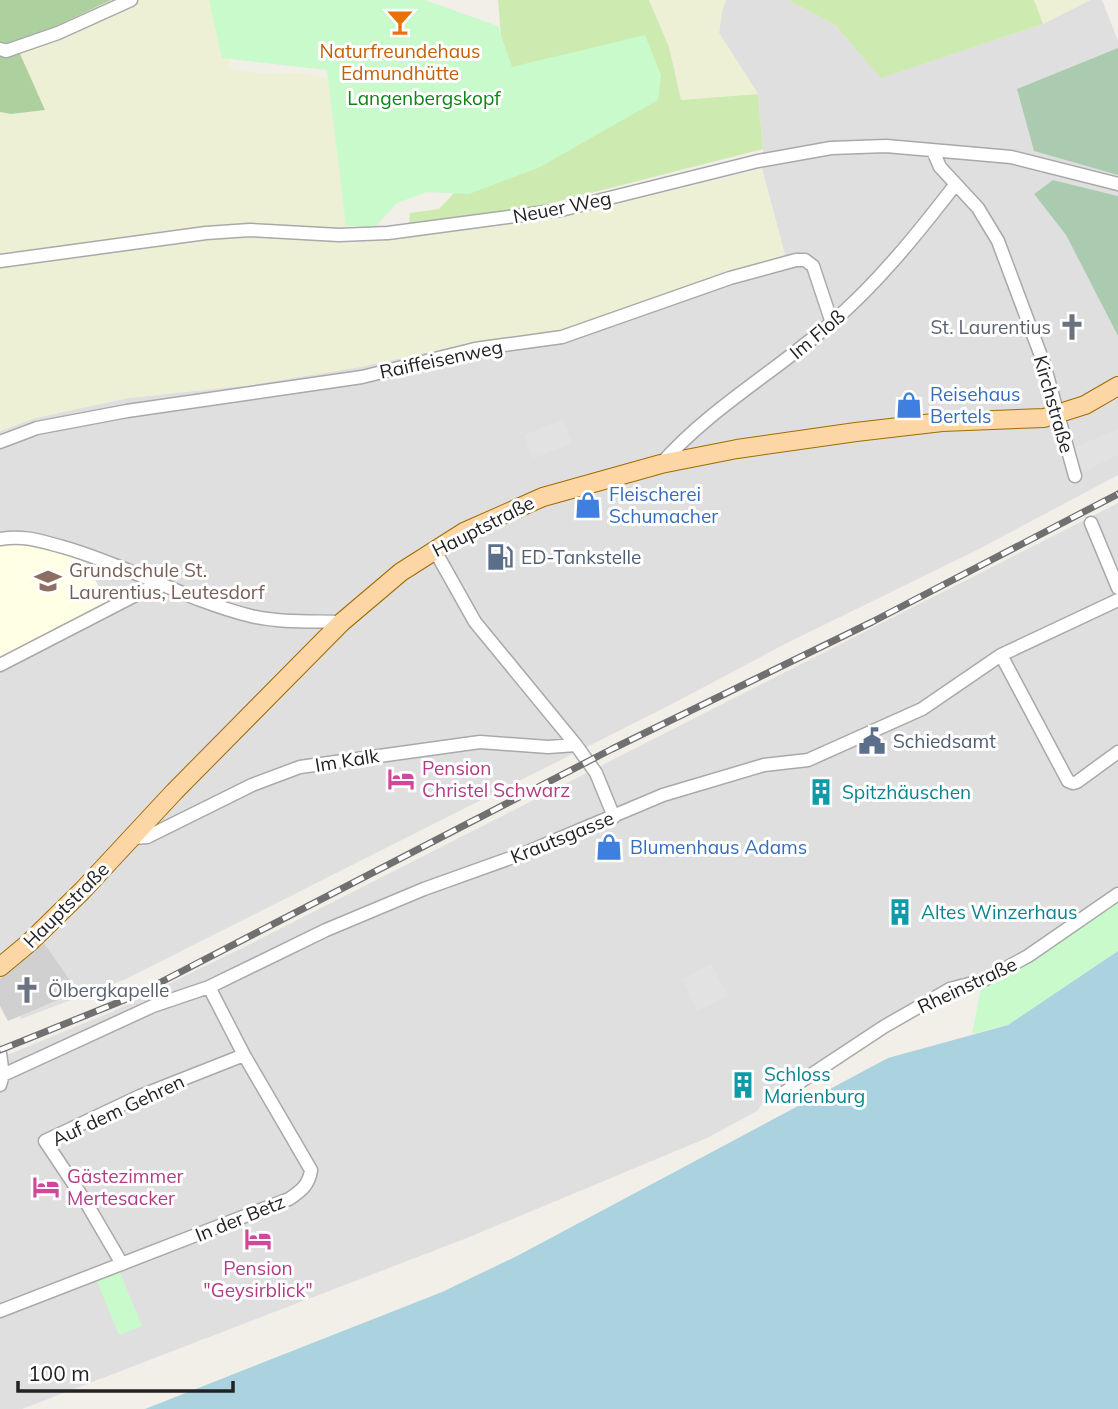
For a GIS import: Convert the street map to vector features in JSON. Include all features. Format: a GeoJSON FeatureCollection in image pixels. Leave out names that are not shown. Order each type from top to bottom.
{"type":"FeatureCollection","features":[{"type":"Feature","properties":{"kind":"main road","name":"Hauptstraße"},"geometry":{"type":"LineString","coordinates":[[0,967],[56,917],[174,792],[342,622],[381,588],[434,549],[492,517],[543,496],[661,464],[737,449],[867,430],[942,422],[1029,420],[1058,415],[1085,405],[1118,386]]}},
{"type":"Feature","properties":{"kind":"street"},"geometry":{"type":"LineString","coordinates":[[0,50],[6,51],[58,33],[131,0]]}},
{"type":"Feature","properties":{"kind":"street","name":"Neuer Weg"},"geometry":{"type":"LineString","coordinates":[[0,261],[206,233],[250,230],[340,235],[388,233],[561,210],[758,161],[831,148],[886,146],[1011,157],[1118,184]]}},
{"type":"Feature","properties":{"kind":"street","name":"Kirchstraße"},"geometry":{"type":"LineString","coordinates":[[933,151],[940,167],[978,208],[998,242],[1044,364],[1075,476]]}},
{"type":"Feature","properties":{"kind":"street","name":"Im Floß"},"geometry":{"type":"LineString","coordinates":[[661,464],[694,432],[832,323],[879,275],[956,185]]}},
{"type":"Feature","properties":{"kind":"street","name":"Raiffeisenweg"},"geometry":{"type":"LineString","coordinates":[[0,442],[37,428],[127,411],[362,377],[475,349],[562,337],[730,278],[796,260],[806,260],[813,266],[832,323]]}},
{"type":"Feature","properties":{"kind":"street"},"geometry":{"type":"LineString","coordinates":[[1091,523],[1118,588]]}},
{"type":"Feature","properties":{"kind":"street"},"geometry":{"type":"LineString","coordinates":[[0,539],[23,536],[89,554],[251,616],[291,621],[342,622]]}},
{"type":"Feature","properties":{"kind":"street"},"geometry":{"type":"LineString","coordinates":[[434,549],[475,622],[596,773],[614,817]]}},
{"type":"Feature","properties":{"kind":"street"},"geometry":{"type":"LineString","coordinates":[[0,665],[159,583]]}},
{"type":"Feature","properties":{"kind":"street","name":"Krautsgasse"},"geometry":{"type":"LineString","coordinates":[[0,1053],[2,1080],[153,1006],[209,987],[326,930],[424,889],[530,851],[663,795],[740,771],[788,761],[808,760],[922,709],[1001,655],[1118,600]]}},
{"type":"Feature","properties":{"kind":"street"},"geometry":{"type":"LineString","coordinates":[[1001,655],[1068,781],[1077,782],[1118,752]]}},
{"type":"Feature","properties":{"kind":"street","name":"Im Kalk"},"geometry":{"type":"LineString","coordinates":[[133,838],[147,837],[252,785],[300,767],[480,742],[548,747],[576,745]]}},
{"type":"Feature","properties":{"kind":"street","name":"Rheinstraße"},"geometry":{"type":"LineString","coordinates":[[779,1096],[885,1026],[950,989],[984,980],[1028,956],[1118,894]]}},
{"type":"Feature","properties":{"kind":"street","name":"In der Betz"},"geometry":{"type":"LineString","coordinates":[[0,1311],[289,1199],[303,1189],[309,1180],[311,1170],[244,1055],[209,987]]}},
{"type":"Feature","properties":{"kind":"street","name":"Auf dem Gehren"},"geometry":{"type":"LineString","coordinates":[[122,1264],[45,1140],[140,1096],[244,1055]]}},
{"type":"Feature","properties":{"kind":"shaded area"},"geometry":{"type":"Polygon","coordinates":[[[111,0],[212,0],[232,55],[228,69],[259,73],[304,73],[332,79],[349,244],[563,217],[762,169],[785,255],[562,330],[489,339],[360,367],[250,385],[128,398],[35,418],[0,431],[0,112],[11,114],[16,45],[111,0]]]}},
{"type":"Feature","properties":{"kind":"shaded area"},"geometry":{"type":"Polygon","coordinates":[[[649,0],[726,0],[719,33],[758,94],[681,100],[669,47],[649,0]]]}},
{"type":"Feature","properties":{"kind":"shaded area"},"geometry":{"type":"Polygon","coordinates":[[[726,0],[788,0],[835,25],[881,77],[1043,24],[1090,0],[1102,0],[1118,41],[1118,196],[1053,180],[1034,194],[1066,235],[1118,336],[1118,475],[979,549],[785,644],[672,704],[126,979],[21,1019],[20,1016],[77,993],[44,943],[0,979],[0,431],[35,418],[128,398],[250,385],[360,367],[489,339],[562,330],[785,255],[762,169],[764,158],[758,94],[719,33],[726,0]]]}},
{"type":"Feature","properties":{"kind":"shaded area"},"geometry":{"type":"Polygon","coordinates":[[[1034,0],[1090,0],[1043,24],[1034,0]]]}},
{"type":"Feature","properties":{"kind":"shaded area"},"geometry":{"type":"Polygon","coordinates":[[[1118,48],[1118,175],[1034,151],[1017,89],[1118,48]]]}},
{"type":"Feature","properties":{"kind":"shaded area"},"geometry":{"type":"Polygon","coordinates":[[[1053,180],[1118,196],[1118,336],[1066,235],[1034,194],[1053,180]]]}},
{"type":"Feature","properties":{"kind":"shaded area"},"geometry":{"type":"Polygon","coordinates":[[[563,420],[572,444],[533,458],[524,435],[563,420]]]}},
{"type":"Feature","properties":{"kind":"shaded area"},"geometry":{"type":"Polygon","coordinates":[[[1118,429],[1118,455],[1075,476],[1068,450],[1118,429]]]}},
{"type":"Feature","properties":{"kind":"shaded area"},"geometry":{"type":"Polygon","coordinates":[[[1118,503],[1118,898],[981,988],[962,980],[924,997],[768,1095],[757,1111],[707,1138],[467,1238],[22,1409],[0,1409],[0,1058],[116,1010],[256,941],[1118,503]]]}},
{"type":"Feature","properties":{"kind":"shaded area","name":"Grundschule St. Laurentius, Leutesdorf"},"geometry":{"type":"Polygon","coordinates":[[[23,542],[85,559],[106,602],[0,658],[0,545],[23,542]]]}},
{"type":"Feature","properties":{"kind":"shaded area"},"geometry":{"type":"Polygon","coordinates":[[[44,943],[78,992],[8,1021],[0,1006],[0,979],[44,943]]]}},
{"type":"Feature","properties":{"kind":"shaded area"},"geometry":{"type":"Polygon","coordinates":[[[711,964],[728,996],[697,1011],[683,979],[711,964]]]}},
{"type":"Feature","properties":{"kind":"green space"},"geometry":{"type":"Polygon","coordinates":[[[0,0],[111,0],[16,45],[45,110],[11,114],[0,112],[0,0]]]}},
{"type":"Feature","properties":{"kind":"green space","name":"Langenbergskopf"},"geometry":{"type":"Polygon","coordinates":[[[209,0],[425,0],[498,26],[512,67],[645,35],[661,75],[658,100],[538,168],[469,194],[427,192],[397,203],[376,226],[346,226],[327,70],[222,58],[209,0]]]}},
{"type":"Feature","properties":{"kind":"green space"},"geometry":{"type":"Polygon","coordinates":[[[498,0],[649,0],[669,47],[681,100],[758,94],[763,149],[540,206],[409,223],[410,213],[439,209],[456,191],[504,72],[498,0]]]}},
{"type":"Feature","properties":{"kind":"green space"},"geometry":{"type":"Polygon","coordinates":[[[788,0],[1034,0],[1043,24],[881,78],[835,25],[788,0]]]}},
{"type":"Feature","properties":{"kind":"green space"},"geometry":{"type":"Polygon","coordinates":[[[1118,898],[1118,951],[1008,1025],[972,1034],[981,988],[1118,898]]]}},
{"type":"Feature","properties":{"kind":"green space"},"geometry":{"type":"Polygon","coordinates":[[[119,1270],[142,1326],[119,1335],[96,1279],[119,1270]]]}},
{"type":"Feature","properties":{"kind":"water"},"geometry":{"type":"Polygon","coordinates":[[[1118,951],[1118,1409],[145,1409],[442,1292],[517,1256],[888,1058],[1008,1025],[1118,951]]]}},
{"type":"Feature","properties":{"kind":"railway"},"geometry":{"type":"LineString","coordinates":[[0,1050],[134,996],[612,749],[872,622],[1118,494]]}},
{"type":"Feature","properties":{"kind":"place","name":"Naturfreundehaus Edmundhütte"},"geometry":{"type":"Point","coordinates":[400,22]}},
{"type":"Feature","properties":{"kind":"place","name":"St. Laurentius"},"geometry":{"type":"Point","coordinates":[1072,327]}},
{"type":"Feature","properties":{"kind":"place","name":"Reisehaus Bertels"},"geometry":{"type":"Point","coordinates":[909,405]}},
{"type":"Feature","properties":{"kind":"place","name":"Fleischerei Schumacher"},"geometry":{"type":"Point","coordinates":[588,505]}},
{"type":"Feature","properties":{"kind":"place","name":"ED-Tankstelle"},"geometry":{"type":"Point","coordinates":[500,557]}},
{"type":"Feature","properties":{"kind":"place","name":"Grundschule St. Laurentius, Leutesdorf"},"geometry":{"type":"Point","coordinates":[48,581]}},
{"type":"Feature","properties":{"kind":"place","name":"Schiedsamt"},"geometry":{"type":"Point","coordinates":[872,741]}},
{"type":"Feature","properties":{"kind":"place","name":"Pension Christel Schwarz"},"geometry":{"type":"Point","coordinates":[401,779]}},
{"type":"Feature","properties":{"kind":"place","name":"Spitzhäuschen"},"geometry":{"type":"Point","coordinates":[821,792]}},
{"type":"Feature","properties":{"kind":"place","name":"Blumenhaus Adams"},"geometry":{"type":"Point","coordinates":[609,847]}},
{"type":"Feature","properties":{"kind":"place","name":"Altes Winzerhaus"},"geometry":{"type":"Point","coordinates":[900,912]}},
{"type":"Feature","properties":{"kind":"place","name":"Ölbergkapelle"},"geometry":{"type":"Point","coordinates":[27,990]}},
{"type":"Feature","properties":{"kind":"place","name":"Schloss Marienburg"},"geometry":{"type":"Point","coordinates":[743,1085]}},
{"type":"Feature","properties":{"kind":"place","name":"Gästezimmer Mertesacker"},"geometry":{"type":"Point","coordinates":[46,1187]}},
{"type":"Feature","properties":{"kind":"place","name":"Pension \"Geysirblick\""},"geometry":{"type":"Point","coordinates":[258,1239]}}]}
